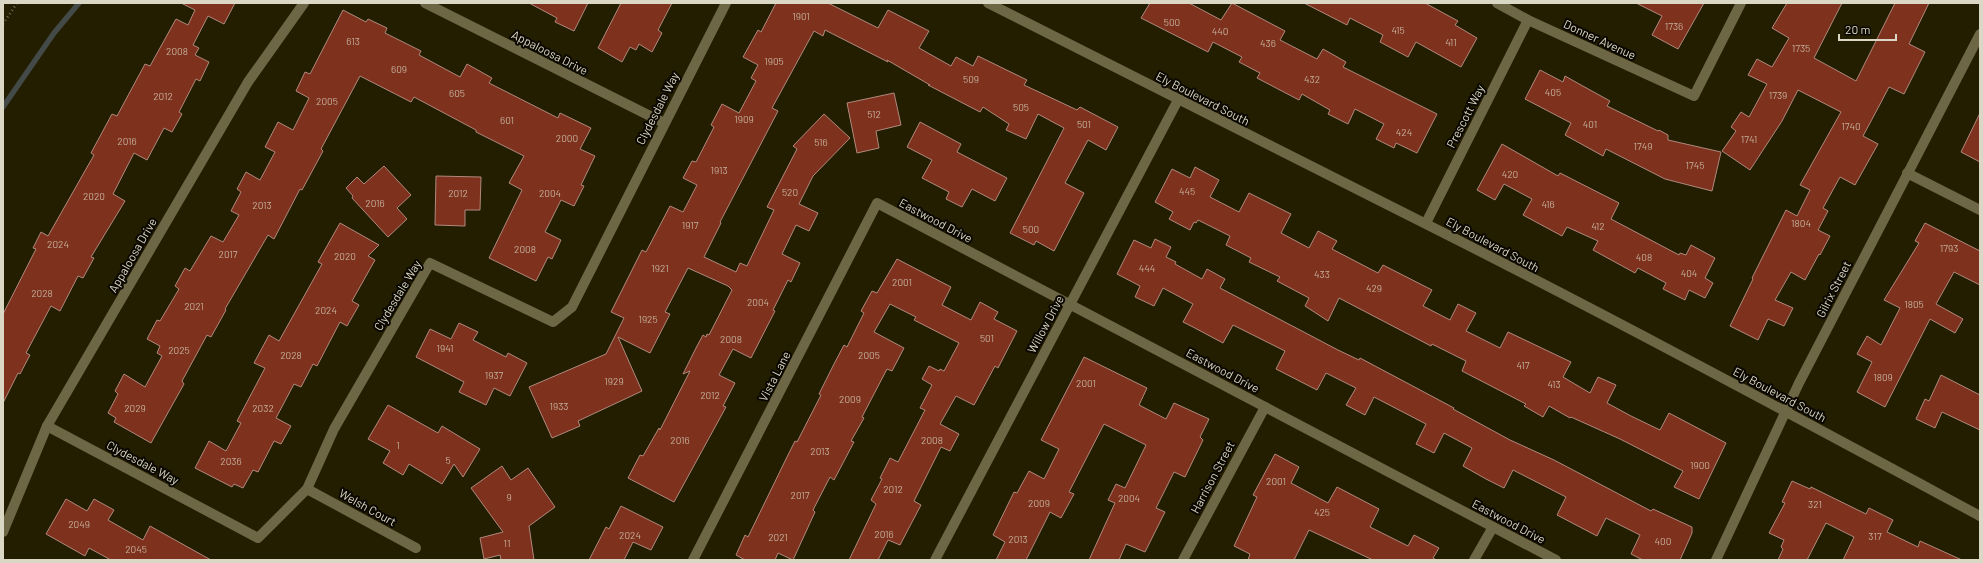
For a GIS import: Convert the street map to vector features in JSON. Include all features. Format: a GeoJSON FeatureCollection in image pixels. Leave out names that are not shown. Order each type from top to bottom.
{"type":"FeatureCollection","features":[{"type":"Feature","properties":{"kind":"street","name":"Appaloosa Drive"},"geometry":{"type":"LineString","coordinates":[[3,532],[47,426],[248,82],[304,3]]}},
{"type":"Feature","properties":{"kind":"street","name":"Appaloosa Drive"},"geometry":{"type":"LineString","coordinates":[[425,3],[664,123]]}},
{"type":"Feature","properties":{"kind":"street","name":"Clydesdale Way"},"geometry":{"type":"LineString","coordinates":[[47,426],[258,538],[307,488],[334,429],[430,263],[553,322],[572,307],[726,3]]}},
{"type":"Feature","properties":{"kind":"street","name":"Ely Boulevard South"},"geometry":{"type":"LineString","coordinates":[[988,3],[1178,100],[1426,223],[1786,412],[1980,516]]}},
{"type":"Feature","properties":{"kind":"street","name":"Donner Avenue"},"geometry":{"type":"LineString","coordinates":[[1497,3],[1528,20],[1694,96],[1741,3]]}},
{"type":"Feature","properties":{"kind":"street","name":"Prescott Way"},"geometry":{"type":"LineString","coordinates":[[1426,223],[1528,20]]}},
{"type":"Feature","properties":{"kind":"street","name":"Gilrix Street"},"geometry":{"type":"LineString","coordinates":[[1716,560],[1802,377],[1980,34]]}},
{"type":"Feature","properties":{"kind":"street","name":"Willow Drive"},"geometry":{"type":"LineString","coordinates":[[935,560],[1178,100]]}},
{"type":"Feature","properties":{"kind":"street"},"geometry":{"type":"LineString","coordinates":[[1907,173],[1980,210]]}},
{"type":"Feature","properties":{"kind":"street","name":"Eastwood Drive"},"geometry":{"type":"LineString","coordinates":[[877,204],[1556,560]]}},
{"type":"Feature","properties":{"kind":"street","name":"Vista Lane"},"geometry":{"type":"LineString","coordinates":[[693,560],[877,204]]}},
{"type":"Feature","properties":{"kind":"street","name":"Harrison Street"},"geometry":{"type":"LineString","coordinates":[[1183,560],[1265,407]]}},
{"type":"Feature","properties":{"kind":"street","name":"Welsh Court"},"geometry":{"type":"LineString","coordinates":[[307,488],[416,548]]}},
{"type":"Feature","properties":{"kind":"street"},"geometry":{"type":"LineString","coordinates":[[1474,560],[1493,527]]}},
{"type":"Feature","properties":{"kind":"path"},"geometry":{"type":"LineString","coordinates":[[3,24],[17,3]]}},
{"type":"Feature","properties":{"kind":"building"},"geometry":{"type":"Polygon","coordinates":[[[181,3],[235,3],[224,24],[208,16],[193,45],[199,48],[195,55],[209,62],[200,81],[196,79],[179,112],[182,114],[172,132],[164,128],[147,160],[134,153],[113,194],[125,201],[91,257],[94,258],[83,278],[78,276],[60,311],[51,306],[26,353],[30,355],[20,374],[18,373],[3,403],[3,314],[36,249],[33,248],[41,232],[48,236],[94,155],[91,153],[112,114],[117,116],[145,64],[150,66],[176,19],[188,25],[195,10],[181,3]]]}},
{"type":"Feature","properties":{"kind":"building"},"geometry":{"type":"Polygon","coordinates":[[[529,3],[588,3],[574,31],[555,22],[557,18],[529,3]]]}},
{"type":"Feature","properties":{"kind":"building"},"geometry":{"type":"Polygon","coordinates":[[[621,3],[672,3],[658,30],[662,33],[652,52],[639,44],[636,50],[630,47],[622,62],[598,48],[621,3]]]}},
{"type":"Feature","properties":{"kind":"building"},"geometry":{"type":"Polygon","coordinates":[[[776,3],[828,3],[878,28],[888,10],[929,31],[919,48],[951,66],[956,57],[973,66],[978,56],[1027,80],[1024,85],[1077,110],[1080,107],[1118,127],[1106,150],[1088,140],[1065,183],[1084,193],[1054,251],[1036,241],[1034,245],[1010,233],[1064,128],[1038,114],[1026,139],[1006,130],[1009,124],[983,107],[980,112],[928,85],[930,85],[887,60],[888,62],[825,30],[823,36],[814,31],[772,108],[778,111],[720,222],[721,223],[704,257],[736,272],[740,263],[747,266],[774,210],[767,207],[797,149],[793,146],[824,114],[850,138],[813,176],[799,204],[818,213],[809,231],[796,225],[782,254],[800,263],[791,282],[788,280],[773,310],[775,311],[751,358],[733,349],[719,375],[735,383],[723,406],[726,407],[674,502],[628,478],[640,455],[643,456],[659,428],[660,430],[690,371],[683,374],[697,346],[703,335],[706,337],[707,334],[709,335],[732,290],[728,286],[688,268],[665,312],[670,314],[650,353],[618,337],[642,391],[578,421],[580,426],[552,438],[529,387],[606,354],[624,318],[611,312],[642,250],[646,252],[670,206],[683,212],[697,185],[683,178],[692,161],[696,162],[714,127],[711,125],[722,104],[739,113],[756,81],[751,78],[758,65],[743,57],[758,30],[761,32],[776,3]]]}},
{"type":"Feature","properties":{"kind":"building"},"geometry":{"type":"Polygon","coordinates":[[[1150,3],[1189,3],[1221,20],[1232,3],[1285,31],[1280,40],[1317,59],[1323,49],[1346,62],[1343,67],[1437,114],[1417,153],[1396,143],[1394,148],[1376,139],[1384,124],[1355,109],[1348,124],[1328,114],[1330,110],[1302,94],[1299,100],[1257,78],[1260,73],[1239,62],[1242,57],[1213,42],[1208,52],[1141,18],[1150,3]]]}},
{"type":"Feature","properties":{"kind":"building"},"geometry":{"type":"Polygon","coordinates":[[[1304,3],[1425,3],[1458,21],[1455,25],[1477,38],[1461,67],[1416,42],[1408,57],[1380,42],[1383,35],[1350,18],[1347,25],[1304,3]]]}},
{"type":"Feature","properties":{"kind":"building"},"geometry":{"type":"Polygon","coordinates":[[[1636,3],[1704,3],[1678,49],[1652,35],[1662,16],[1636,3]]]}},
{"type":"Feature","properties":{"kind":"building"},"geometry":{"type":"Polygon","coordinates":[[[1787,3],[1842,3],[1814,58],[1856,81],[1895,3],[1929,3],[1909,44],[1925,52],[1904,94],[1889,87],[1863,136],[1878,144],[1855,185],[1840,177],[1823,208],[1828,211],[1818,230],[1830,236],[1820,255],[1819,254],[1805,280],[1791,272],[1775,300],[1793,308],[1784,326],[1768,319],[1758,340],[1730,326],[1786,210],[1797,216],[1810,190],[1800,185],[1841,112],[1798,90],[1782,121],[1750,170],[1722,151],[1736,131],[1731,127],[1741,112],[1749,117],[1767,84],[1748,75],[1757,59],[1772,67],[1789,38],[1772,28],[1787,3]]]}},
{"type":"Feature","properties":{"kind":"building"},"geometry":{"type":"Polygon","coordinates":[[[343,10],[366,22],[368,19],[387,28],[385,33],[421,51],[419,55],[460,77],[467,64],[492,78],[489,83],[558,118],[560,113],[591,128],[580,149],[595,156],[581,185],[584,186],[574,206],[561,200],[545,232],[561,240],[552,259],[548,257],[536,281],[489,258],[522,190],[509,183],[524,156],[476,132],[476,130],[414,97],[411,102],[360,76],[321,149],[323,151],[302,190],[300,189],[274,239],[268,235],[225,309],[226,310],[211,337],[207,335],[182,381],[184,384],[151,443],[114,422],[116,418],[108,413],[118,394],[115,391],[124,374],[145,387],[162,356],[157,353],[160,346],[147,339],[157,320],[160,321],[179,289],[175,286],[185,268],[190,271],[211,236],[223,242],[239,215],[231,211],[241,192],[237,189],[246,172],[260,180],[275,152],[265,147],[278,122],[293,130],[309,98],[296,91],[305,72],[310,74],[343,10]]]}},
{"type":"Feature","properties":{"kind":"building"},"geometry":{"type":"Polygon","coordinates":[[[1540,70],[1563,82],[1565,76],[1610,101],[1607,106],[1668,135],[1668,140],[1721,152],[1712,191],[1665,179],[1606,149],[1603,156],[1565,135],[1571,123],[1525,99],[1540,70]]]}},
{"type":"Feature","properties":{"kind":"building"},"geometry":{"type":"Polygon","coordinates":[[[894,93],[901,125],[876,131],[879,148],[857,153],[847,103],[894,93]]]}},
{"type":"Feature","properties":{"kind":"building"},"geometry":{"type":"Polygon","coordinates":[[[1980,113],[1980,162],[1961,152],[1980,113]]]}},
{"type":"Feature","properties":{"kind":"building"},"geometry":{"type":"Polygon","coordinates":[[[920,122],[961,144],[957,152],[1007,178],[995,201],[972,189],[962,207],[946,199],[949,192],[922,178],[932,160],[907,147],[920,122]]]}},
{"type":"Feature","properties":{"kind":"building"},"geometry":{"type":"Polygon","coordinates":[[[1502,144],[1558,176],[1560,173],[1619,203],[1611,219],[1679,255],[1680,253],[1686,255],[1691,245],[1715,258],[1705,278],[1713,283],[1705,298],[1689,290],[1685,300],[1663,289],[1666,283],[1638,268],[1635,273],[1593,250],[1598,241],[1567,227],[1562,236],[1523,215],[1532,199],[1504,184],[1495,200],[1477,190],[1502,144]]]}},
{"type":"Feature","properties":{"kind":"building"},"geometry":{"type":"Polygon","coordinates":[[[384,166],[411,195],[397,208],[407,219],[388,237],[352,198],[353,196],[346,188],[357,177],[364,184],[384,166]]]}},
{"type":"Feature","properties":{"kind":"building"},"geometry":{"type":"Polygon","coordinates":[[[1195,167],[1219,180],[1210,197],[1239,212],[1249,193],[1291,214],[1281,233],[1309,248],[1318,231],[1337,241],[1332,249],[1378,273],[1383,265],[1432,290],[1423,306],[1450,320],[1458,304],[1476,313],[1466,331],[1500,348],[1508,332],[1571,362],[1563,377],[1590,393],[1598,377],[1616,385],[1607,403],[1631,416],[1660,430],[1669,413],[1726,443],[1699,499],[1674,487],[1683,471],[1620,439],[1571,417],[1570,418],[1549,406],[1543,417],[1524,406],[1526,404],[1462,371],[1466,361],[1432,344],[1431,346],[1339,298],[1328,321],[1305,306],[1309,298],[1277,281],[1280,277],[1249,262],[1251,258],[1226,245],[1230,236],[1198,220],[1196,223],[1194,222],[1190,230],[1169,219],[1173,212],[1155,202],[1172,169],[1190,178],[1195,167]]]}},
{"type":"Feature","properties":{"kind":"building"},"geometry":{"type":"Polygon","coordinates":[[[436,176],[481,177],[480,210],[465,210],[465,226],[435,225],[436,176]]]}},
{"type":"Feature","properties":{"kind":"building"},"geometry":{"type":"Polygon","coordinates":[[[340,223],[379,245],[368,256],[375,260],[352,301],[359,305],[347,326],[340,322],[317,366],[313,364],[301,387],[294,384],[276,418],[291,426],[281,444],[274,441],[258,472],[253,470],[243,488],[234,484],[232,487],[195,468],[209,441],[226,451],[241,423],[237,421],[265,368],[254,363],[269,335],[279,341],[322,264],[318,262],[340,223]]]}},
{"type":"Feature","properties":{"kind":"building"},"geometry":{"type":"Polygon","coordinates":[[[1925,223],[1980,251],[1980,285],[1954,272],[1936,304],[1963,319],[1955,333],[1930,319],[1885,407],[1857,392],[1872,362],[1857,354],[1867,336],[1881,345],[1900,308],[1884,300],[1919,243],[1915,241],[1925,223]]]}},
{"type":"Feature","properties":{"kind":"building"},"geometry":{"type":"Polygon","coordinates":[[[1155,239],[1171,247],[1166,257],[1176,262],[1175,264],[1202,279],[1207,269],[1225,279],[1220,288],[1338,350],[1359,360],[1360,358],[1454,408],[1453,409],[1510,440],[1554,460],[1651,511],[1653,509],[1692,527],[1692,533],[1680,560],[1643,560],[1631,554],[1640,535],[1606,518],[1597,536],[1557,515],[1566,497],[1513,470],[1504,488],[1486,479],[1463,466],[1472,448],[1444,433],[1434,453],[1416,444],[1426,424],[1374,397],[1365,415],[1346,405],[1356,388],[1326,373],[1317,390],[1276,369],[1285,351],[1233,325],[1223,343],[1183,322],[1193,304],[1163,288],[1154,306],[1135,297],[1140,286],[1117,274],[1134,240],[1151,248],[1155,239]]]}},
{"type":"Feature","properties":{"kind":"building"},"geometry":{"type":"Polygon","coordinates":[[[897,259],[951,287],[942,305],[971,320],[980,302],[998,312],[994,319],[1017,331],[998,368],[995,366],[974,405],[956,396],[940,424],[959,434],[950,451],[941,447],[914,501],[921,505],[900,545],[888,540],[878,560],[849,560],[876,504],[871,500],[882,479],[880,478],[890,458],[898,462],[925,410],[920,408],[932,385],[922,379],[929,366],[939,371],[940,369],[944,371],[959,343],[914,320],[916,317],[890,304],[874,332],[904,348],[892,371],[887,369],[862,417],[864,418],[851,441],[854,442],[834,480],[830,477],[813,510],[815,512],[793,560],[778,553],[775,560],[745,560],[736,555],[745,535],[748,537],[795,441],[797,442],[821,395],[819,394],[844,345],[847,347],[864,313],[861,311],[872,291],[877,293],[897,259]]]}},
{"type":"Feature","properties":{"kind":"building"},"geometry":{"type":"Polygon","coordinates":[[[459,323],[478,332],[473,340],[506,357],[508,353],[527,363],[510,396],[494,388],[486,405],[459,392],[464,382],[416,357],[430,329],[451,339],[459,323]]]}},
{"type":"Feature","properties":{"kind":"building"},"geometry":{"type":"Polygon","coordinates":[[[1084,357],[1147,388],[1139,405],[1166,419],[1174,403],[1209,419],[1200,437],[1203,440],[1185,477],[1174,472],[1156,508],[1165,512],[1145,552],[1126,544],[1119,560],[1089,560],[1115,503],[1108,500],[1116,484],[1125,488],[1146,445],[1104,424],[1069,492],[1074,494],[1061,518],[1050,512],[1026,560],[996,560],[1005,542],[993,535],[1014,492],[1017,493],[1029,471],[1044,479],[1059,449],[1041,440],[1084,357]]]}},
{"type":"Feature","properties":{"kind":"building"},"geometry":{"type":"Polygon","coordinates":[[[1941,375],[1980,395],[1980,430],[1942,412],[1935,428],[1916,419],[1925,399],[1929,401],[1941,375]]]}},
{"type":"Feature","properties":{"kind":"building"},"geometry":{"type":"Polygon","coordinates":[[[388,405],[438,433],[442,426],[480,449],[463,477],[454,464],[442,484],[409,464],[403,475],[383,463],[390,451],[368,439],[388,405]]]}},
{"type":"Feature","properties":{"kind":"building"},"geometry":{"type":"Polygon","coordinates":[[[1275,454],[1299,467],[1291,483],[1328,503],[1337,487],[1379,509],[1370,527],[1408,546],[1414,535],[1439,548],[1433,558],[1436,560],[1373,560],[1309,530],[1294,560],[1248,560],[1250,554],[1234,546],[1257,497],[1253,495],[1275,454]]]}},
{"type":"Feature","properties":{"kind":"building"},"geometry":{"type":"Polygon","coordinates":[[[502,466],[511,480],[528,468],[555,507],[529,526],[534,560],[501,560],[500,555],[484,559],[480,538],[503,532],[471,488],[502,466]]]}},
{"type":"Feature","properties":{"kind":"building"},"geometry":{"type":"Polygon","coordinates":[[[1792,481],[1810,489],[1811,487],[1866,514],[1869,508],[1893,520],[1887,532],[1918,547],[1920,541],[1962,560],[1843,560],[1854,537],[1826,523],[1807,560],[1778,560],[1783,549],[1781,547],[1784,540],[1769,533],[1785,503],[1782,502],[1792,481]]]}},
{"type":"Feature","properties":{"kind":"building"},"geometry":{"type":"Polygon","coordinates":[[[66,499],[87,511],[94,499],[114,510],[108,520],[143,540],[150,526],[211,560],[111,560],[89,548],[85,556],[46,534],[66,499]]]}},
{"type":"Feature","properties":{"kind":"building"},"geometry":{"type":"Polygon","coordinates":[[[621,506],[663,527],[651,550],[633,542],[624,560],[589,560],[606,527],[609,529],[621,506]]]}},
{"type":"Feature","properties":{"kind":"waterway"},"geometry":{"type":"LineString","coordinates":[[3,107],[54,33],[79,3]]}}]}
